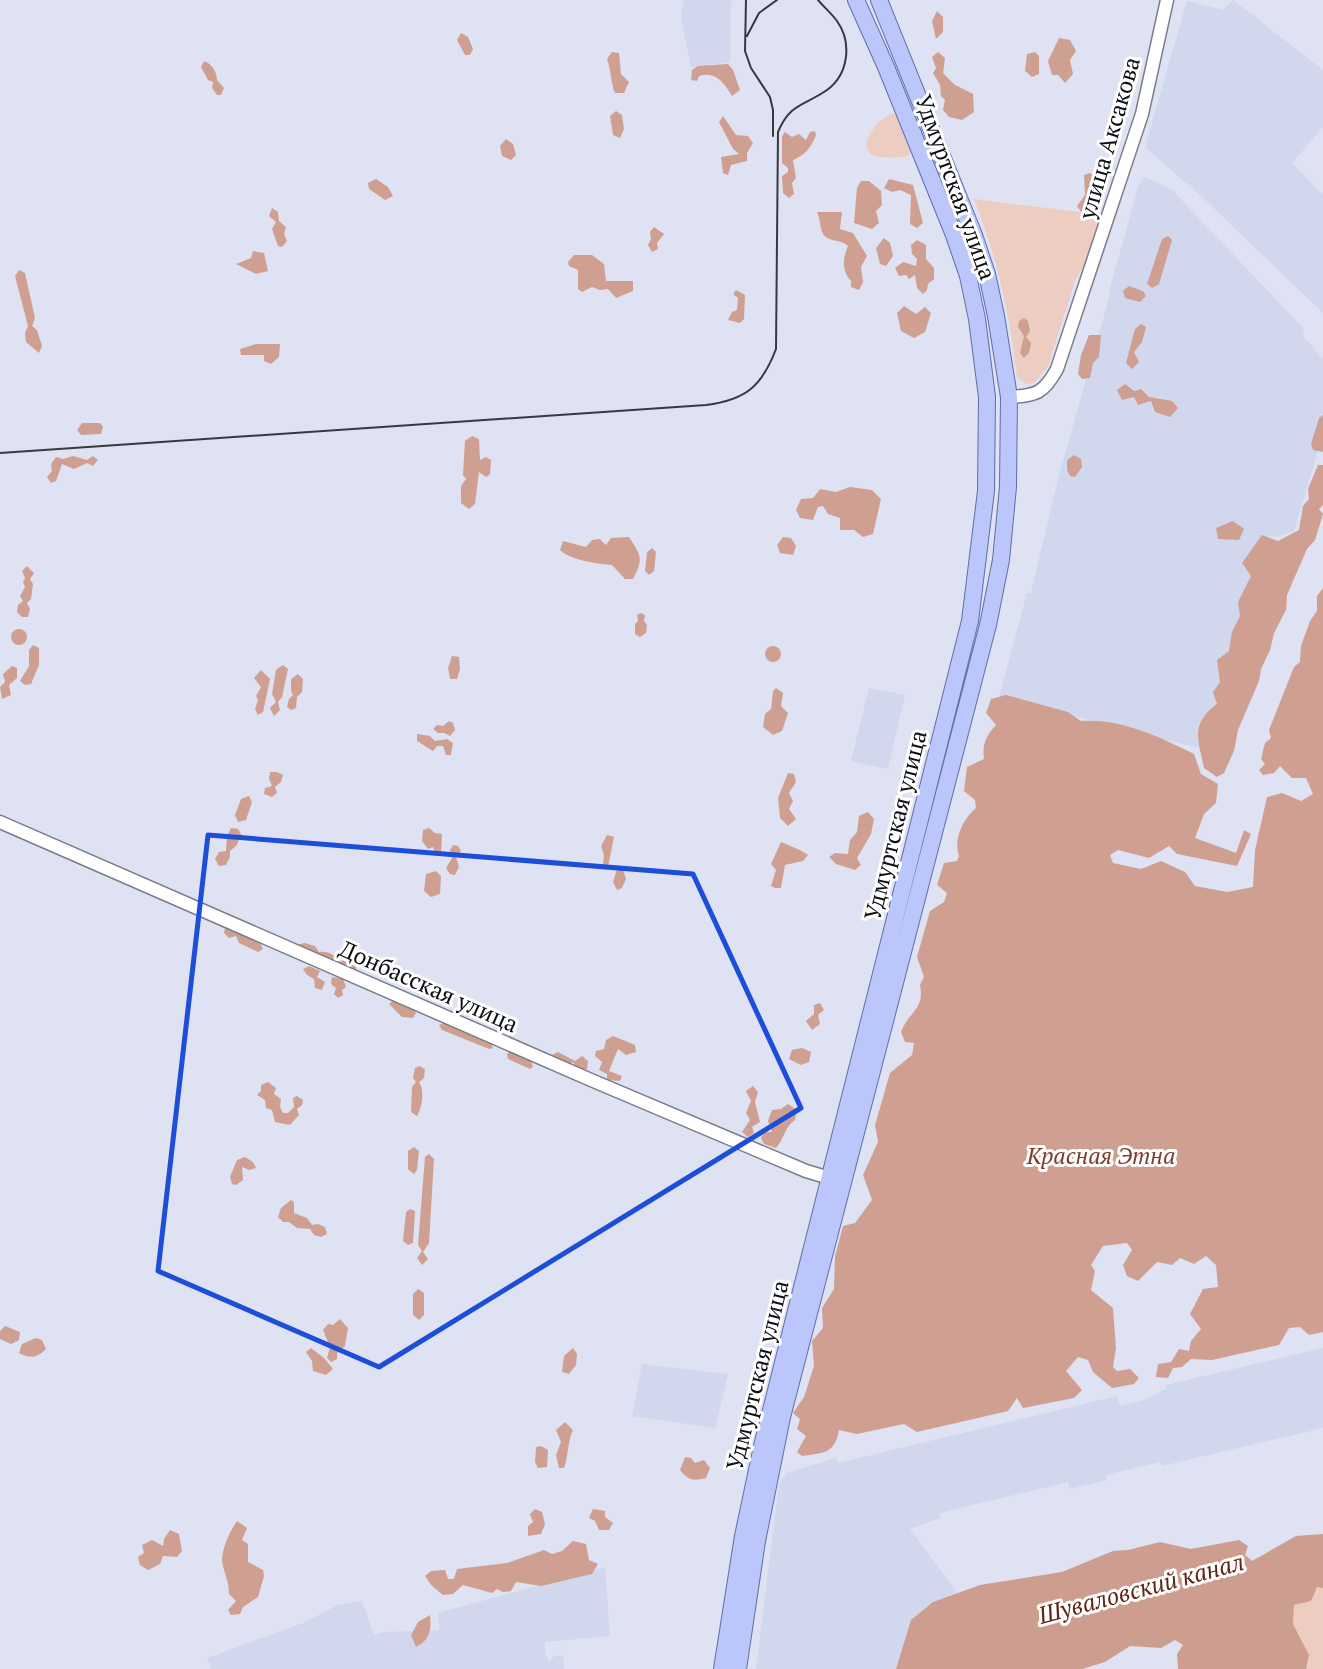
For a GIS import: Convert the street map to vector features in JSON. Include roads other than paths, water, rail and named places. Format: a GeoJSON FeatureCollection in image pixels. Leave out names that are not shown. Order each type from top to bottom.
{"type":"FeatureCollection","features":[{"type":"Feature","properties":{"kind":"main road","name":"Удмуртская улица"},"geometry":{"type":"LineString","coordinates":[[738,1669],[745,1611],[770,1470],[836,1180],[970,621],[986,491],[988,397],[968,276],[927,166],[856,0]]}},
{"type":"Feature","properties":{"kind":"main road","name":"Удмуртская улица"},"geometry":{"type":"LineString","coordinates":[[722,1669],[730,1607],[766,1428],[988,625],[1001,559],[1008,487],[1009,397],[987,274],[929,119],[879,0]]}},
{"type":"Feature","properties":{"kind":"main road"},"geometry":{"type":"LineString","coordinates":[[988,397],[1009,397]]}},
{"type":"Feature","properties":{"kind":"street","name":"улица Аксакова"},"geometry":{"type":"LineString","coordinates":[[1009,397],[1041,392],[1049,385],[1058,369],[1142,114],[1167,0]]}},
{"type":"Feature","properties":{"kind":"street","name":"Донбасская улица"},"geometry":{"type":"LineString","coordinates":[[0,822],[591,1080],[806,1171],[836,1180]]}},
{"type":"Feature","properties":{"kind":"water","name":"Шуваловский канал"},"geometry":{"type":"Polygon","coordinates":[[[1323,1534],[1323,1588],[1317,1587],[1311,1601],[1294,1605],[1293,1624],[1309,1655],[1306,1669],[1178,1669],[1177,1654],[1183,1645],[1175,1640],[1161,1648],[1130,1646],[1105,1662],[1082,1669],[896,1669],[911,1620],[933,1602],[980,1585],[1062,1572],[1113,1551],[1160,1542],[1191,1549],[1239,1540],[1248,1546],[1245,1555],[1252,1561],[1296,1536],[1323,1534]]]}},
{"type":"Feature","properties":{"kind":"tram line"},"geometry":{"type":"LineString","coordinates":[[746,0],[745,51],[751,68],[770,97],[773,136]]}},
{"type":"Feature","properties":{"kind":"tram line"},"geometry":{"type":"LineString","coordinates":[[747,36],[759,13],[777,0]]}},
{"type":"Feature","properties":{"kind":"tram line"},"geometry":{"type":"LineString","coordinates":[[0,453],[706,405],[742,395],[765,373],[776,349],[778,132],[787,115],[834,83],[844,67],[846,57],[842,29],[818,0]]}},
{"type":"Feature","properties":{"kind":"park label","name":"Красная Этна"},"geometry":{"type":"Point","coordinates":[1101,1155]}}]}
